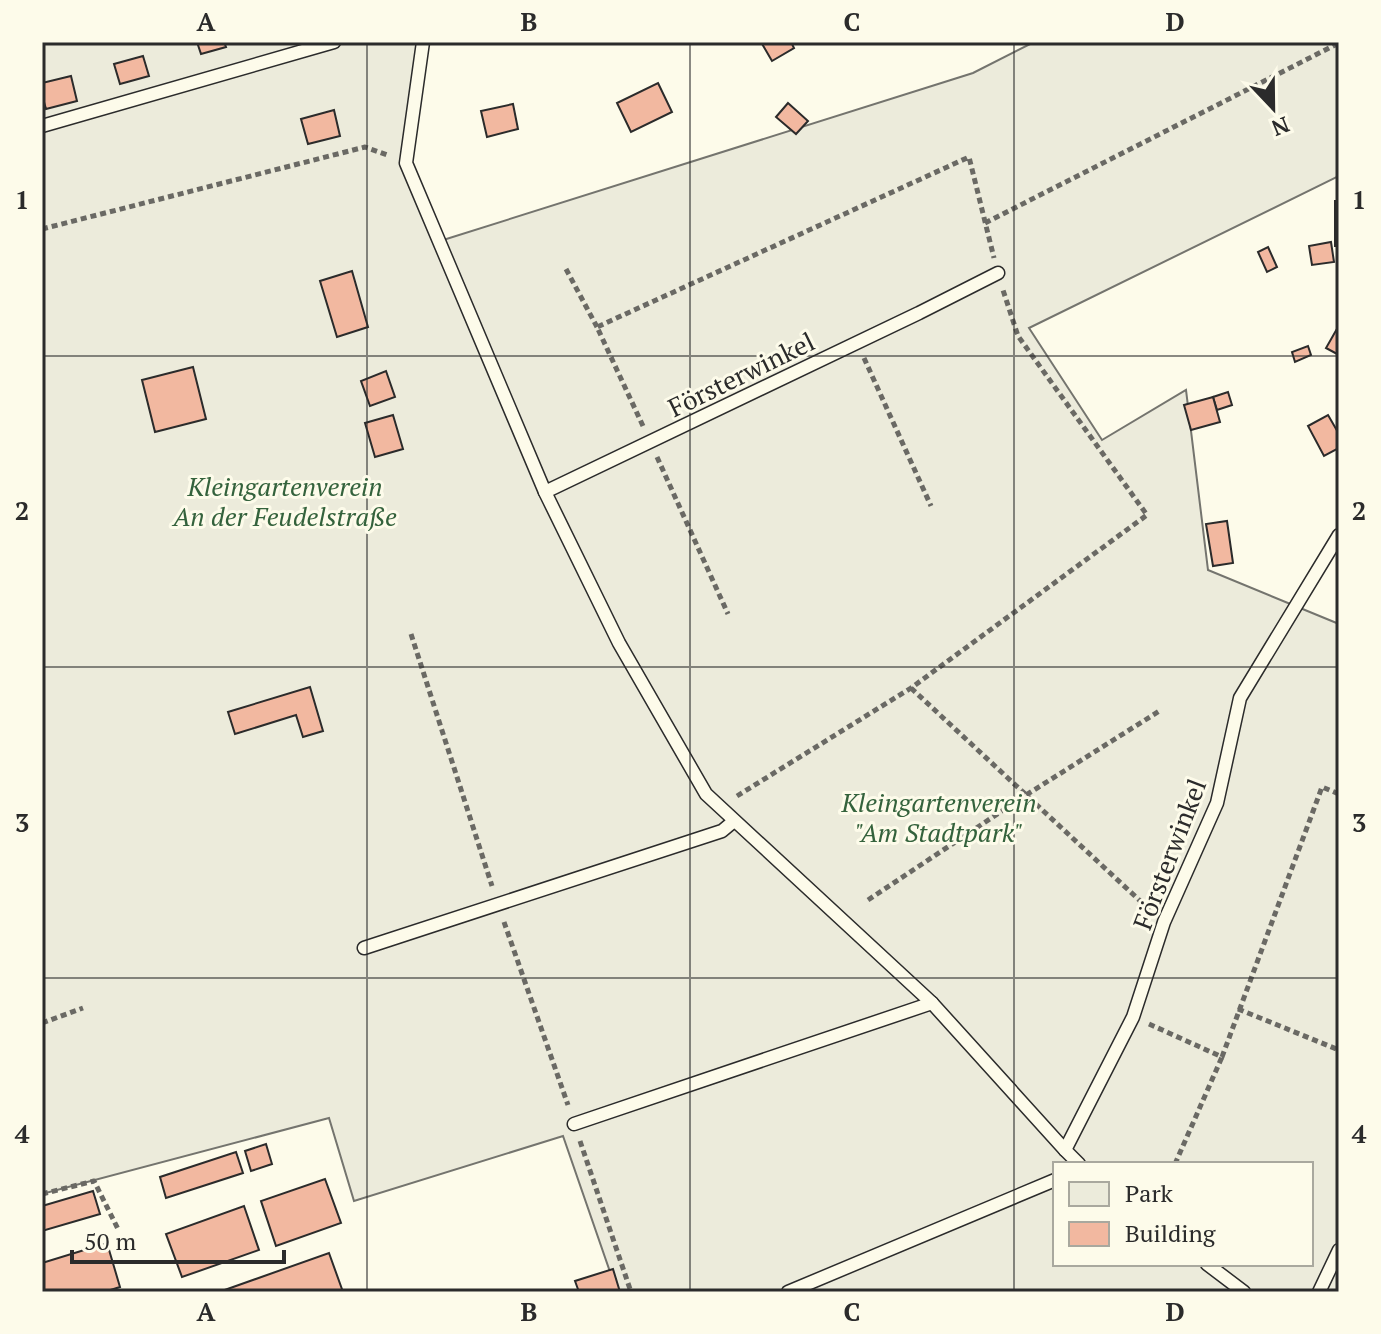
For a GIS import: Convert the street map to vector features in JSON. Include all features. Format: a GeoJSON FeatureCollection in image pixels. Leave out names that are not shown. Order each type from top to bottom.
{"type":"FeatureCollection","features":[{"type":"Feature","properties":{"kind":"lane"},"geometry":{"type":"LineString","coordinates":[[42,126],[334,42]]}},
{"type":"Feature","properties":{"kind":"lane"},"geometry":{"type":"LineString","coordinates":[[423,42],[406,163],[545,492],[619,643],[706,794],[932,1003],[1077,1162]]}},
{"type":"Feature","properties":{"kind":"lane","name":"Försterwinkel"},"geometry":{"type":"LineString","coordinates":[[545,492],[998,273]]}},
{"type":"Feature","properties":{"kind":"lane","name":"Försterwinkel"},"geometry":{"type":"LineString","coordinates":[[1065,1150],[1133,1017],[1164,922],[1217,803],[1240,698],[1339,535]]}},
{"type":"Feature","properties":{"kind":"lane"},"geometry":{"type":"LineString","coordinates":[[364,948],[722,831],[734,821]]}},
{"type":"Feature","properties":{"kind":"lane"},"geometry":{"type":"LineString","coordinates":[[574,1124],[932,1003]]}},
{"type":"Feature","properties":{"kind":"lane"},"geometry":{"type":"LineString","coordinates":[[788,1292],[1053,1181]]}},
{"type":"Feature","properties":{"kind":"lane"},"geometry":{"type":"LineString","coordinates":[[1319,1292],[1339,1250]]}},
{"type":"Feature","properties":{"kind":"lane"},"geometry":{"type":"LineString","coordinates":[[1210,1266],[1244,1292]]}},
{"type":"Feature","properties":{"kind":"path"},"geometry":{"type":"LineString","coordinates":[[985,223],[1339,43]]}},
{"type":"Feature","properties":{"kind":"path"},"geometry":{"type":"LineString","coordinates":[[42,229],[365,147],[406,163]]}},
{"type":"Feature","properties":{"kind":"path"},"geometry":{"type":"LineString","coordinates":[[597,327],[969,157],[998,273],[1018,336],[1147,515],[911,688],[719,807]]}},
{"type":"Feature","properties":{"kind":"path"},"geometry":{"type":"LineString","coordinates":[[566,269],[597,327],[728,614]]}},
{"type":"Feature","properties":{"kind":"path"},"geometry":{"type":"LineString","coordinates":[[857,342],[931,506]]}},
{"type":"Feature","properties":{"kind":"path"},"geometry":{"type":"LineString","coordinates":[[411,634],[498,905],[631,1292]]}},
{"type":"Feature","properties":{"kind":"path"},"geometry":{"type":"LineString","coordinates":[[911,688],[1164,922]]}},
{"type":"Feature","properties":{"kind":"path"},"geometry":{"type":"LineString","coordinates":[[868,900],[1161,710]]}},
{"type":"Feature","properties":{"kind":"path"},"geometry":{"type":"LineString","coordinates":[[1176,1162],[1222,1057],[1322,787],[1339,794]]}},
{"type":"Feature","properties":{"kind":"path"},"geometry":{"type":"LineString","coordinates":[[42,1023],[83,1008]]}},
{"type":"Feature","properties":{"kind":"path"},"geometry":{"type":"LineString","coordinates":[[1238,1009],[1339,1050]]}},
{"type":"Feature","properties":{"kind":"path"},"geometry":{"type":"LineString","coordinates":[[1133,1017],[1222,1057]]}},
{"type":"Feature","properties":{"kind":"path"},"geometry":{"type":"LineString","coordinates":[[42,1194],[94,1181],[118,1229]]}},
{"type":"Feature","properties":{"kind":"green space","name":"Kleingartenverein \"Am Stadtpark\""},"geometry":{"type":"Polygon","coordinates":[[[42,42],[423,42],[406,162],[440,241],[973,73],[1034,42],[1339,42],[1339,176],[1029,328],[1102,440],[1186,390],[1208,570],[1339,624],[1339,1292],[617,1292],[563,1136],[354,1201],[329,1118],[42,1194],[42,42]]]}},
{"type":"Feature","properties":{"kind":"building"},"geometry":{"type":"Polygon","coordinates":[[[197,42],[224,42],[226,47],[201,54],[197,42]]]}},
{"type":"Feature","properties":{"kind":"building"},"geometry":{"type":"Polygon","coordinates":[[[761,42],[791,42],[794,48],[772,61],[761,42]]]}},
{"type":"Feature","properties":{"kind":"building"},"geometry":{"type":"Polygon","coordinates":[[[143,56],[149,76],[120,84],[114,64],[143,56]]]}},
{"type":"Feature","properties":{"kind":"building"},"geometry":{"type":"Polygon","coordinates":[[[71,76],[77,101],[46,109],[42,83],[71,76]]]}},
{"type":"Feature","properties":{"kind":"building"},"geometry":{"type":"Polygon","coordinates":[[[658,83],[672,112],[631,132],[617,103],[658,83]]]}},
{"type":"Feature","properties":{"kind":"building"},"geometry":{"type":"Polygon","coordinates":[[[788,103],[808,121],[796,134],[776,117],[788,103]]]}},
{"type":"Feature","properties":{"kind":"building"},"geometry":{"type":"Polygon","coordinates":[[[513,104],[518,129],[487,137],[481,111],[513,104]]]}},
{"type":"Feature","properties":{"kind":"building"},"geometry":{"type":"Polygon","coordinates":[[[334,110],[340,136],[308,144],[301,119],[334,110]]]}},
{"type":"Feature","properties":{"kind":"building"},"geometry":{"type":"Polygon","coordinates":[[[1335,201],[1339,201],[1339,246],[1335,246],[1335,201]]]}},
{"type":"Feature","properties":{"kind":"building"},"geometry":{"type":"Polygon","coordinates":[[[1331,242],[1334,262],[1312,265],[1309,246],[1331,242]]]}},
{"type":"Feature","properties":{"kind":"building"},"geometry":{"type":"Polygon","coordinates":[[[1268,247],[1277,267],[1267,272],[1258,252],[1268,247]]]}},
{"type":"Feature","properties":{"kind":"building"},"geometry":{"type":"Polygon","coordinates":[[[352,271],[368,327],[337,337],[320,281],[352,271]]]}},
{"type":"Feature","properties":{"kind":"building"},"geometry":{"type":"Polygon","coordinates":[[[1339,327],[1339,355],[1326,348],[1339,327]]]}},
{"type":"Feature","properties":{"kind":"building"},"geometry":{"type":"Polygon","coordinates":[[[1308,346],[1311,355],[1295,362],[1292,352],[1308,346]]]}},
{"type":"Feature","properties":{"kind":"building"},"geometry":{"type":"Polygon","coordinates":[[[193,367],[206,419],[155,432],[142,380],[193,367]]]}},
{"type":"Feature","properties":{"kind":"building"},"geometry":{"type":"Polygon","coordinates":[[[386,371],[395,397],[370,406],[361,381],[386,371]]]}},
{"type":"Feature","properties":{"kind":"building"},"geometry":{"type":"Polygon","coordinates":[[[1228,392],[1232,405],[1217,410],[1213,397],[1228,392]]]}},
{"type":"Feature","properties":{"kind":"building"},"geometry":{"type":"Polygon","coordinates":[[[1213,397],[1220,422],[1191,430],[1184,405],[1213,397]]]}},
{"type":"Feature","properties":{"kind":"building"},"geometry":{"type":"Polygon","coordinates":[[[393,415],[403,449],[375,457],[365,423],[393,415]]]}},
{"type":"Feature","properties":{"kind":"building"},"geometry":{"type":"Polygon","coordinates":[[[1328,415],[1339,434],[1339,448],[1324,456],[1308,426],[1328,415]]]}},
{"type":"Feature","properties":{"kind":"building"},"geometry":{"type":"Polygon","coordinates":[[[1227,521],[1233,563],[1213,566],[1206,524],[1227,521]]]}},
{"type":"Feature","properties":{"kind":"building"},"geometry":{"type":"Polygon","coordinates":[[[310,687],[323,731],[303,737],[296,715],[235,734],[228,712],[310,687]]]}},
{"type":"Feature","properties":{"kind":"building"},"geometry":{"type":"Polygon","coordinates":[[[266,1144],[272,1164],[251,1171],[245,1151],[266,1144]]]}},
{"type":"Feature","properties":{"kind":"building"},"geometry":{"type":"Polygon","coordinates":[[[236,1152],[243,1173],[166,1198],[160,1177],[236,1152]]]}},
{"type":"Feature","properties":{"kind":"building"},"geometry":{"type":"Polygon","coordinates":[[[325,1179],[341,1223],[276,1246],[261,1201],[325,1179]]]}},
{"type":"Feature","properties":{"kind":"building"},"geometry":{"type":"Polygon","coordinates":[[[93,1191],[100,1214],[42,1231],[42,1206],[93,1191]]]}},
{"type":"Feature","properties":{"kind":"building"},"geometry":{"type":"Polygon","coordinates":[[[244,1206],[259,1250],[182,1277],[166,1234],[244,1206]]]}},
{"type":"Feature","properties":{"kind":"building"},"geometry":{"type":"Polygon","coordinates":[[[107,1243],[120,1287],[104,1292],[42,1292],[42,1263],[107,1243]]]}},
{"type":"Feature","properties":{"kind":"building"},"geometry":{"type":"Polygon","coordinates":[[[329,1253],[343,1292],[219,1292],[329,1253]]]}},
{"type":"Feature","properties":{"kind":"building"},"geometry":{"type":"Polygon","coordinates":[[[613,1269],[620,1292],[579,1292],[575,1281],[613,1269]]]}},
{"type":"Feature","properties":{"kind":"park label","name":"Kleingartenverein An der Feudelstraße"},"geometry":{"type":"Point","coordinates":[285,501]}}]}
